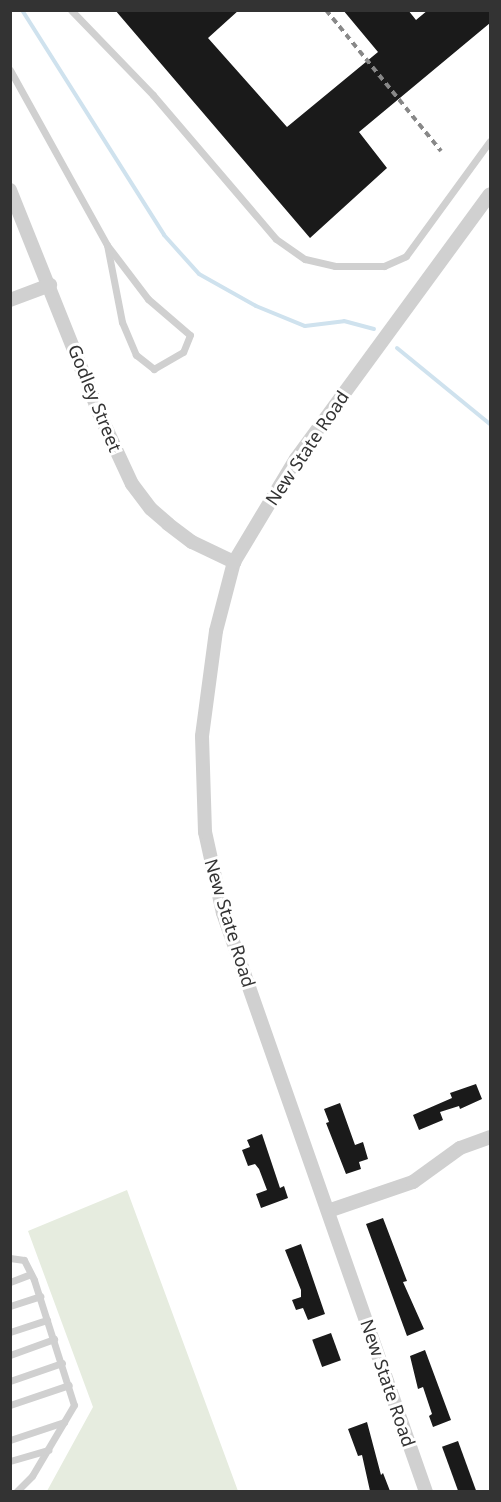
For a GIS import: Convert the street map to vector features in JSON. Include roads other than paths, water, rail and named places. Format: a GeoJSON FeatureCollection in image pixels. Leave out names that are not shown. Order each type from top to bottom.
{"type":"FeatureCollection","features":[{"type":"Feature","properties":{"kind":"street","name":"Godley Street"},"geometry":{"type":"LineString","coordinates":[[10,190],[50,285],[99,413],[132,484],[168,525],[192,542],[234,562]]}},
{"type":"Feature","properties":{"kind":"street","name":"New State Road"},"geometry":{"type":"LineString","coordinates":[[426,1491],[223,913],[205,832],[201,769],[205,706],[216,631],[234,562],[296,459],[490,194]]}},
{"type":"Feature","properties":{"kind":"street"},"geometry":{"type":"LineString","coordinates":[[10,300],[50,285]]}},
{"type":"Feature","properties":{"kind":"street"},"geometry":{"type":"LineString","coordinates":[[328,1211],[412,1182],[460,1148],[490,1137]]}},
{"type":"Feature","properties":{"kind":"lane"},"geometry":{"type":"LineString","coordinates":[[70,10],[153,95],[276,239],[305,259],[335,266],[384,266],[406,256],[490,141]]}},
{"type":"Feature","properties":{"kind":"lane"},"geometry":{"type":"LineString","coordinates":[[10,70],[107,245],[148,299],[190,335],[183,352],[154,369],[136,355],[122,322],[107,245]]}},
{"type":"Feature","properties":{"kind":"lane"},"geometry":{"type":"LineString","coordinates":[[10,1258],[24,1260],[31,1274],[74,1405],[32,1476],[16,1491]]}},
{"type":"Feature","properties":{"kind":"lane"},"geometry":{"type":"LineString","coordinates":[[10,1281],[31,1274]]}},
{"type":"Feature","properties":{"kind":"lane"},"geometry":{"type":"LineString","coordinates":[[10,1306],[40,1296]]}},
{"type":"Feature","properties":{"kind":"lane"},"geometry":{"type":"LineString","coordinates":[[10,1332],[47,1320]]}},
{"type":"Feature","properties":{"kind":"lane"},"geometry":{"type":"LineString","coordinates":[[10,1355],[54,1339]]}},
{"type":"Feature","properties":{"kind":"lane"},"geometry":{"type":"LineString","coordinates":[[10,1381],[62,1363]]}},
{"type":"Feature","properties":{"kind":"lane"},"geometry":{"type":"LineString","coordinates":[[10,1405],[69,1384]]}},
{"type":"Feature","properties":{"kind":"lane"},"geometry":{"type":"LineString","coordinates":[[10,1440],[64,1422]]}},
{"type":"Feature","properties":{"kind":"lane"},"geometry":{"type":"LineString","coordinates":[[10,1461],[48,1450]]}},
{"type":"Feature","properties":{"kind":"waterway"},"geometry":{"type":"LineString","coordinates":[[22,10],[164,235],[199,274],[256,306],[305,326],[344,321],[374,329]]}},
{"type":"Feature","properties":{"kind":"waterway"},"geometry":{"type":"LineString","coordinates":[[397,348],[490,424]]}},
{"type":"Feature","properties":{"kind":"railway"},"geometry":{"type":"LineString","coordinates":[[326,10],[441,151]]}}]}
